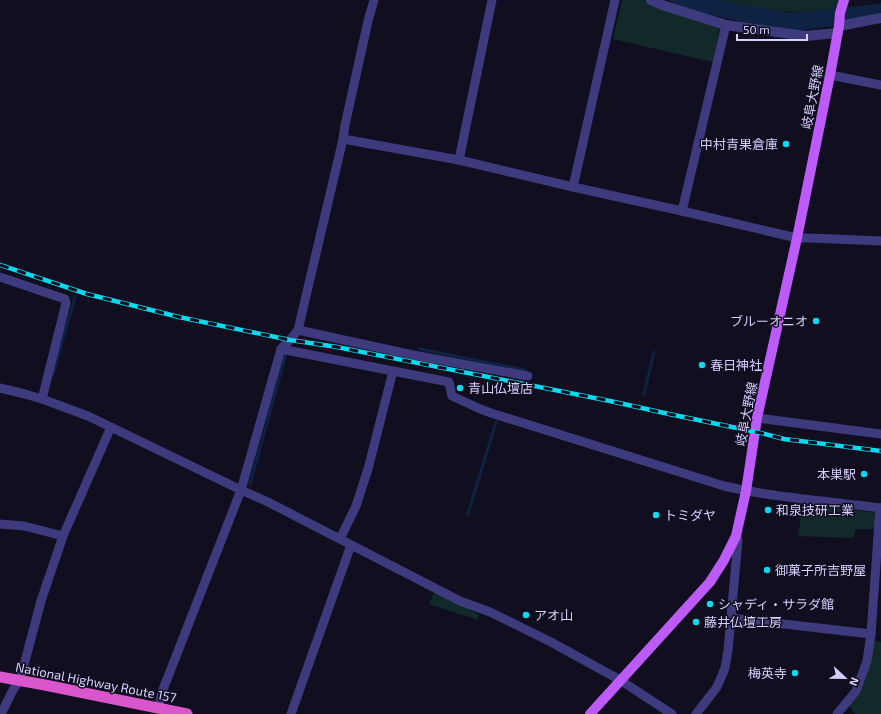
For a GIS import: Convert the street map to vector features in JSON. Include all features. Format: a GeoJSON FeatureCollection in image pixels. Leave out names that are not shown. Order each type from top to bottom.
{"type":"FeatureCollection","features":[{"type":"Feature","properties":{"kind":"highway","name":"National Highway Route 157"},"geometry":{"type":"LineString","coordinates":[[0,677],[187,714]]}},
{"type":"Feature","properties":{"kind":"main road","name":"岐阜大野線"},"geometry":{"type":"LineString","coordinates":[[590,714],[710,582],[724,560],[736,536],[746,492],[757,418],[797,238],[830,75],[840,13],[844,0]]}},
{"type":"Feature","properties":{"kind":"street"},"geometry":{"type":"LineString","coordinates":[[158,708],[162,692],[241,490],[281,349],[298,330],[374,0]]}},
{"type":"Feature","properties":{"kind":"street"},"geometry":{"type":"LineString","coordinates":[[459,160],[492,0]]}},
{"type":"Feature","properties":{"kind":"street"},"geometry":{"type":"LineString","coordinates":[[573,187],[615,0]]}},
{"type":"Feature","properties":{"kind":"street"},"geometry":{"type":"LineString","coordinates":[[651,0],[662,5],[726,25],[806,36],[838,30],[881,18]]}},
{"type":"Feature","properties":{"kind":"street"},"geometry":{"type":"LineString","coordinates":[[682,211],[726,25]]}},
{"type":"Feature","properties":{"kind":"street"},"geometry":{"type":"LineString","coordinates":[[830,75],[881,85]]}},
{"type":"Feature","properties":{"kind":"street"},"geometry":{"type":"LineString","coordinates":[[343,139],[459,160],[797,238],[881,241]]}},
{"type":"Feature","properties":{"kind":"street"},"geometry":{"type":"LineString","coordinates":[[0,277],[65,299],[66,303],[42,399]]}},
{"type":"Feature","properties":{"kind":"street"},"geometry":{"type":"LineString","coordinates":[[298,330],[413,355],[528,376]]}},
{"type":"Feature","properties":{"kind":"street"},"geometry":{"type":"LineString","coordinates":[[281,349],[449,382],[452,396],[491,413],[746,492],[881,508],[871,634],[867,661],[856,691],[837,714]]}},
{"type":"Feature","properties":{"kind":"street"},"geometry":{"type":"LineString","coordinates":[[340,539],[359,499],[368,470],[393,371]]}},
{"type":"Feature","properties":{"kind":"street"},"geometry":{"type":"LineString","coordinates":[[0,388],[42,399],[88,416],[268,502],[460,601],[493,613],[550,642],[620,680],[672,714]]}},
{"type":"Feature","properties":{"kind":"street"},"geometry":{"type":"LineString","coordinates":[[757,418],[881,434]]}},
{"type":"Feature","properties":{"kind":"street"},"geometry":{"type":"LineString","coordinates":[[1,714],[13,690],[20,680],[41,601],[62,536],[111,427]]}},
{"type":"Feature","properties":{"kind":"street"},"geometry":{"type":"LineString","coordinates":[[0,524],[24,526],[62,536]]}},
{"type":"Feature","properties":{"kind":"street"},"geometry":{"type":"LineString","coordinates":[[696,714],[717,687],[725,668],[738,540],[736,536]]}},
{"type":"Feature","properties":{"kind":"street"},"geometry":{"type":"LineString","coordinates":[[291,714],[351,545]]}},
{"type":"Feature","properties":{"kind":"street"},"geometry":{"type":"LineString","coordinates":[[731,618],[871,634]]}},
{"type":"Feature","properties":{"kind":"green space"},"geometry":{"type":"Polygon","coordinates":[[[622,0],[643,0],[685,17],[720,27],[713,62],[613,39],[622,0]]]}},
{"type":"Feature","properties":{"kind":"green space"},"geometry":{"type":"Polygon","coordinates":[[[668,0],[839,0],[831,21],[828,23],[790,27],[683,7],[668,0]],[[730,6],[770,12],[805,13],[730,6]]]}},
{"type":"Feature","properties":{"kind":"green space"},"geometry":{"type":"Polygon","coordinates":[[[803,503],[878,513],[876,529],[856,529],[853,538],[798,536],[803,503]]]}},
{"type":"Feature","properties":{"kind":"green space"},"geometry":{"type":"Polygon","coordinates":[[[434,592],[475,612],[479,615],[478,620],[429,604],[434,592]]]}},
{"type":"Feature","properties":{"kind":"green space"},"geometry":{"type":"Polygon","coordinates":[[[874,641],[881,642],[881,714],[855,714],[849,706],[874,641]]]}},
{"type":"Feature","properties":{"kind":"waterway"},"geometry":{"type":"LineString","coordinates":[[682,0],[746,14],[795,22],[881,12]]}},
{"type":"Feature","properties":{"kind":"waterway"},"geometry":{"type":"LineString","coordinates":[[53,374],[75,297]]}},
{"type":"Feature","properties":{"kind":"waterway"},"geometry":{"type":"LineString","coordinates":[[420,349],[525,370]]}},
{"type":"Feature","properties":{"kind":"waterway"},"geometry":{"type":"LineString","coordinates":[[644,394],[654,352]]}},
{"type":"Feature","properties":{"kind":"waterway"},"geometry":{"type":"LineString","coordinates":[[250,484],[286,354]]}},
{"type":"Feature","properties":{"kind":"waterway"},"geometry":{"type":"LineString","coordinates":[[468,514],[496,422]]}},
{"type":"Feature","properties":{"kind":"railway"},"geometry":{"type":"LineString","coordinates":[[0,265],[87,294],[179,317],[290,340],[337,347],[610,401],[784,439],[881,451]]}},
{"type":"Feature","properties":{"kind":"place","name":"中村青果倉庫"},"geometry":{"type":"Point","coordinates":[786,144]}},
{"type":"Feature","properties":{"kind":"place","name":"ブルーオニオ"},"geometry":{"type":"Point","coordinates":[816,321]}},
{"type":"Feature","properties":{"kind":"place","name":"春日神社"},"geometry":{"type":"Point","coordinates":[702,365]}},
{"type":"Feature","properties":{"kind":"place","name":"青山仏壇店"},"geometry":{"type":"Point","coordinates":[460,388]}},
{"type":"Feature","properties":{"kind":"place","name":"本巣駅"},"geometry":{"type":"Point","coordinates":[864,474]}},
{"type":"Feature","properties":{"kind":"place","name":"和泉技研工業"},"geometry":{"type":"Point","coordinates":[768,510]}},
{"type":"Feature","properties":{"kind":"place","name":"トミダヤ"},"geometry":{"type":"Point","coordinates":[656,515]}},
{"type":"Feature","properties":{"kind":"place","name":"御菓子所吉野屋"},"geometry":{"type":"Point","coordinates":[767,570]}},
{"type":"Feature","properties":{"kind":"place","name":"シャディ・サラダ館"},"geometry":{"type":"Point","coordinates":[710,604]}},
{"type":"Feature","properties":{"kind":"place","name":"アオ山"},"geometry":{"type":"Point","coordinates":[526,615]}},
{"type":"Feature","properties":{"kind":"place","name":"藤井仏壇工房"},"geometry":{"type":"Point","coordinates":[696,622]}},
{"type":"Feature","properties":{"kind":"place","name":"梅英寺"},"geometry":{"type":"Point","coordinates":[795,673]}}]}
